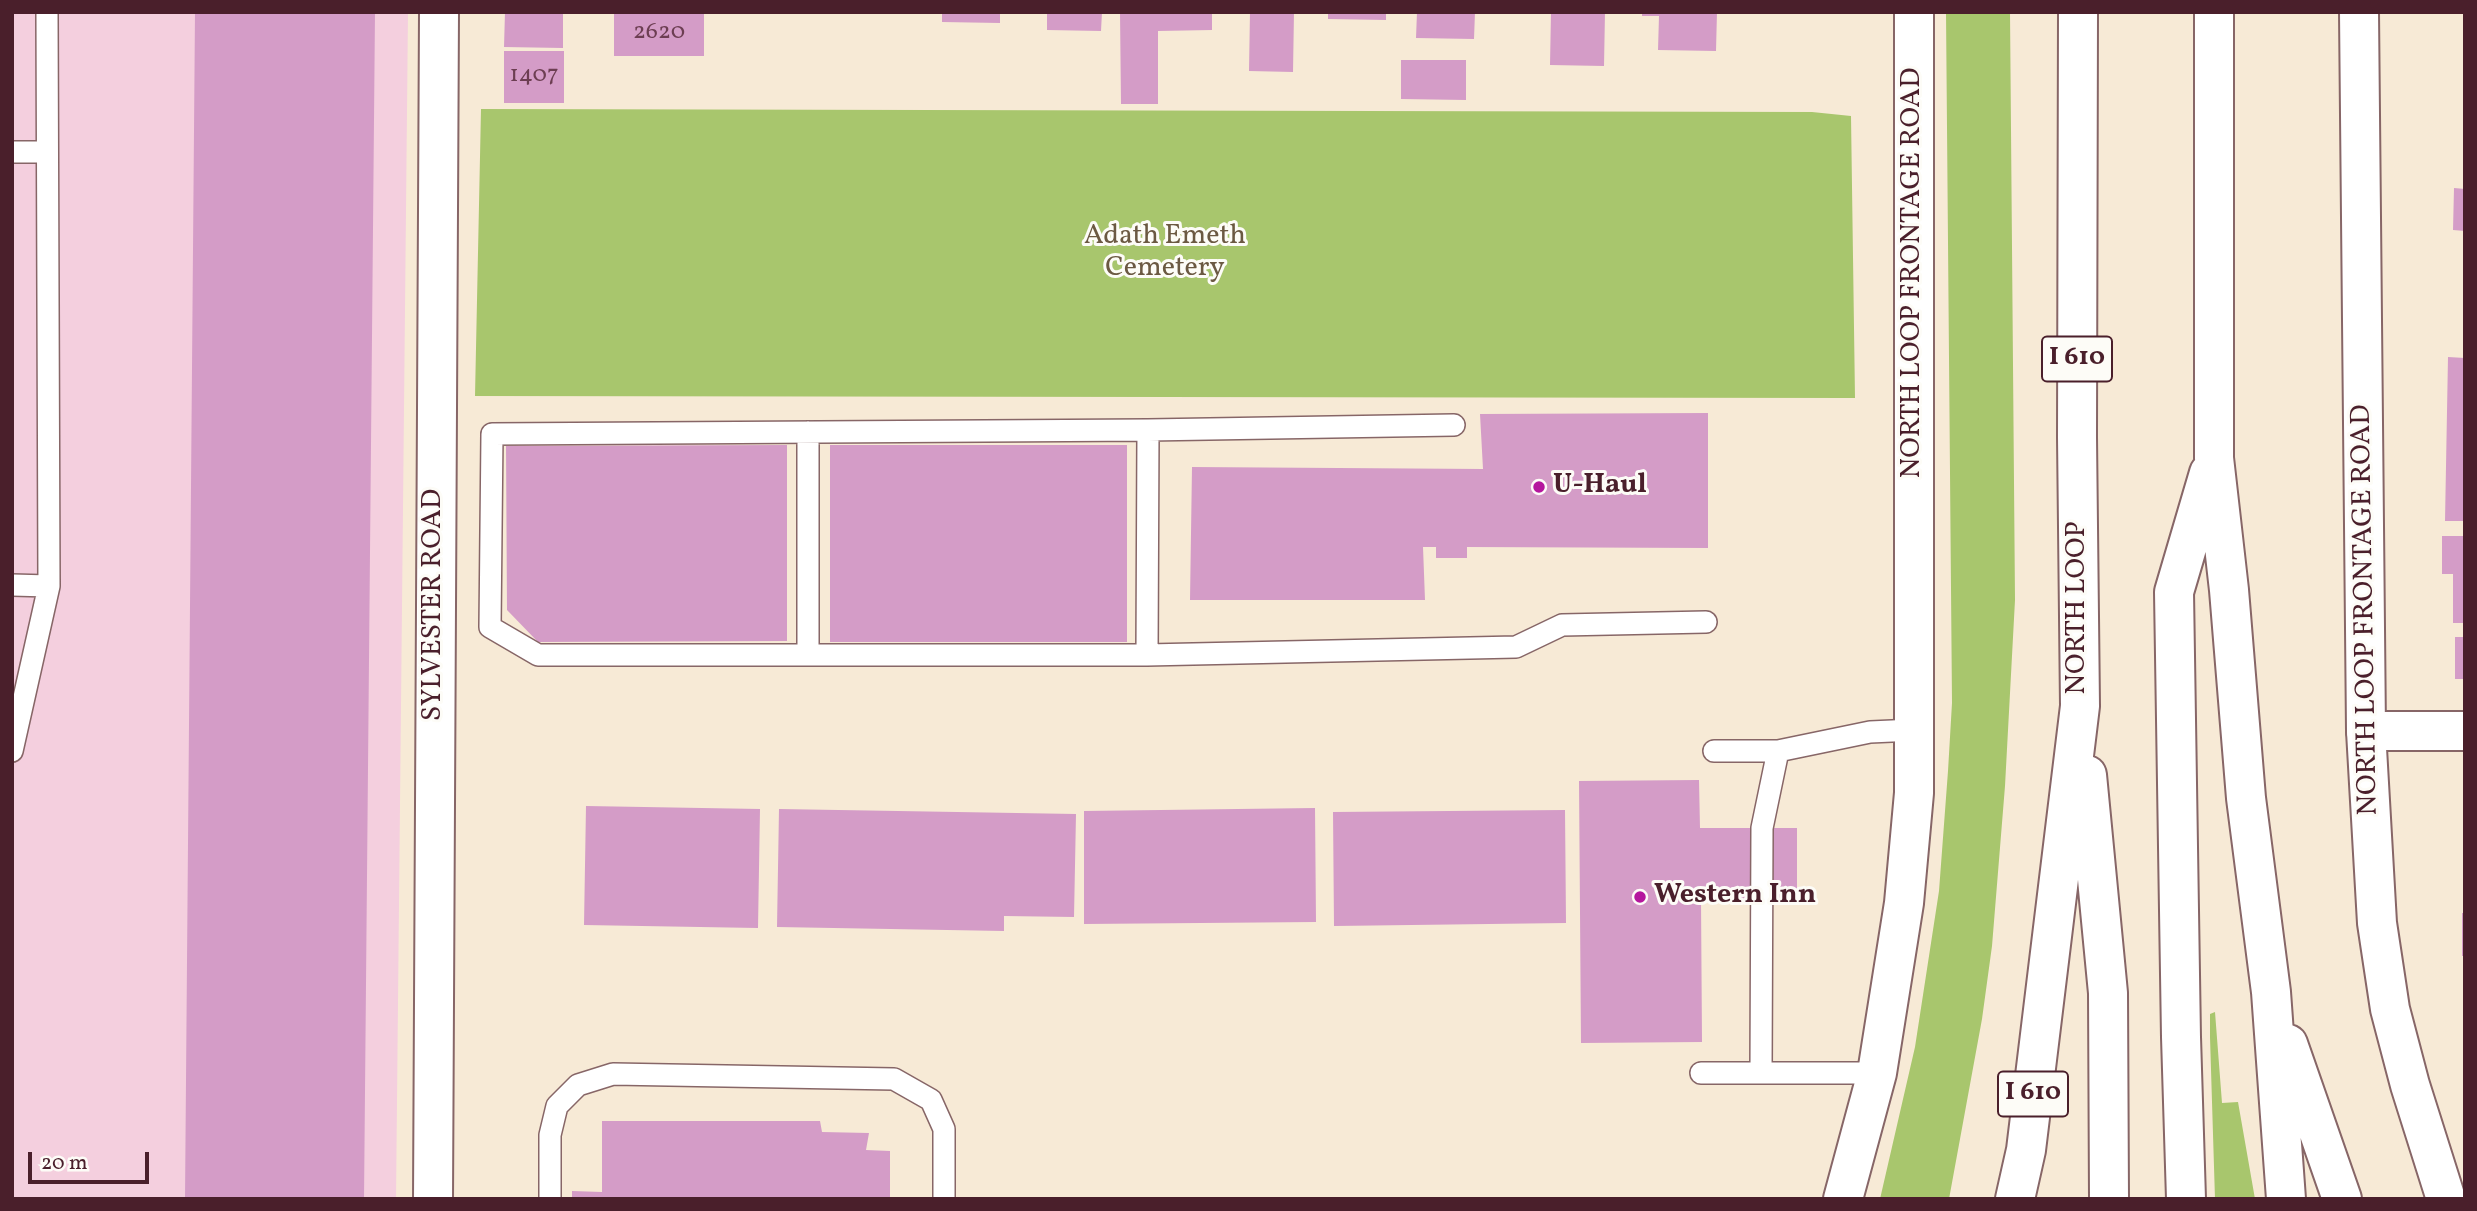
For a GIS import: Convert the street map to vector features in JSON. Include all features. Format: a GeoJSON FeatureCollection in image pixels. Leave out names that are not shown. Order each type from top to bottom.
{"type":"FeatureCollection","features":[{"type":"Feature","properties":{"kind":"main road","name":"SYLVESTER ROAD"},"geometry":{"type":"LineString","coordinates":[[433,1199],[439,12]]}},
{"type":"Feature","properties":{"kind":"main road","name":"NORTH LOOP FRONTAGE ROAD"},"geometry":{"type":"LineString","coordinates":[[1843,1199],[1877,1073],[1904,903],[1914,793],[1914,12]]}},
{"type":"Feature","properties":{"kind":"main road","name":"NORTH LOOP"},"geometry":{"type":"LineString","coordinates":[[2015,1199],[2026,1150],[2080,706],[2077,438],[2078,12]]}},
{"type":"Feature","properties":{"kind":"main road"},"geometry":{"type":"LineString","coordinates":[[2214,12],[2214,458],[2229,590],[2246,798],[2271,992],[2286,1199]]}},
{"type":"Feature","properties":{"kind":"main road","name":"NORTH LOOP FRONTAGE ROAD"},"geometry":{"type":"LineString","coordinates":[[2359,12],[2366,731],[2377,923],[2390,1009],[2410,1085],[2446,1199]]}},
{"type":"Feature","properties":{"kind":"main road"},"geometry":{"type":"LineString","coordinates":[[2186,1199],[2174,592],[2214,458]]}},
{"type":"Feature","properties":{"kind":"main road"},"geometry":{"type":"LineString","coordinates":[[2080,706],[2108,993],[2109,1199]]}},
{"type":"Feature","properties":{"kind":"main road"},"geometry":{"type":"LineString","coordinates":[[2366,731],[2465,731]]}},
{"type":"Feature","properties":{"kind":"main road"},"geometry":{"type":"LineString","coordinates":[[2271,992],[2342,1199]]}},
{"type":"Feature","properties":{"kind":"lane"},"geometry":{"type":"LineString","coordinates":[[12,751],[49,586],[47,12]]}},
{"type":"Feature","properties":{"kind":"lane"},"geometry":{"type":"LineString","coordinates":[[12,152],[47,152]]}},
{"type":"Feature","properties":{"kind":"lane"},"geometry":{"type":"LineString","coordinates":[[1454,425],[1148,430],[492,434],[489,627],[538,655],[1147,655],[1516,647],[1562,625],[1706,622]]}},
{"type":"Feature","properties":{"kind":"lane"},"geometry":{"type":"LineString","coordinates":[[1147,655],[1148,430]]}},
{"type":"Feature","properties":{"kind":"lane"},"geometry":{"type":"LineString","coordinates":[[808,432],[808,655]]}},
{"type":"Feature","properties":{"kind":"lane"},"geometry":{"type":"LineString","coordinates":[[12,585],[49,586]]}},
{"type":"Feature","properties":{"kind":"lane"},"geometry":{"type":"LineString","coordinates":[[1714,751],[1778,751],[1870,732],[1914,730]]}},
{"type":"Feature","properties":{"kind":"lane"},"geometry":{"type":"LineString","coordinates":[[1761,1073],[1762,828],[1778,751]]}},
{"type":"Feature","properties":{"kind":"lane"},"geometry":{"type":"LineString","coordinates":[[1701,1073],[1877,1073]]}},
{"type":"Feature","properties":{"kind":"lane"},"geometry":{"type":"LineString","coordinates":[[550,1199],[551,1135],[557,1105],[578,1085],[613,1074],[894,1079],[931,1100],[944,1129],[944,1199]]}},
{"type":"Feature","properties":{"kind":"shaded area"},"geometry":{"type":"Polygon","coordinates":[[[12,12],[408,12],[396,1199],[12,1199],[12,12]]]}},
{"type":"Feature","properties":{"kind":"green space"},"geometry":{"type":"Polygon","coordinates":[[[1946,12],[2010,12],[2015,600],[2005,786],[1992,946],[1982,1019],[1949,1199],[1880,1199],[1915,1047],[1939,891],[1952,703],[1946,12]]]}},
{"type":"Feature","properties":{"kind":"green space","name":"Adath Emeth Cemetery"},"geometry":{"type":"Polygon","coordinates":[[[481,109],[1812,112],[1851,116],[1855,398],[475,396],[481,109]]]}},
{"type":"Feature","properties":{"kind":"green space"},"geometry":{"type":"Polygon","coordinates":[[[2215,1012],[2222,1103],[2238,1102],[2255,1199],[2215,1199],[2210,1014],[2215,1012]]]}},
{"type":"Feature","properties":{"kind":"building"},"geometry":{"type":"Polygon","coordinates":[[[195,12],[375,12],[364,1199],[185,1199],[195,12]]]}},
{"type":"Feature","properties":{"kind":"building"},"geometry":{"type":"Polygon","coordinates":[[[505,12],[563,12],[563,48],[504,47],[505,12]]]}},
{"type":"Feature","properties":{"kind":"building"},"geometry":{"type":"Polygon","coordinates":[[[614,12],[704,12],[704,56],[614,56],[614,12]]]}},
{"type":"Feature","properties":{"kind":"building"},"geometry":{"type":"Polygon","coordinates":[[[942,12],[1000,12],[1000,23],[942,22],[942,12]]]}},
{"type":"Feature","properties":{"kind":"building"},"geometry":{"type":"Polygon","coordinates":[[[1047,12],[1102,12],[1101,31],[1047,30],[1047,12]]]}},
{"type":"Feature","properties":{"kind":"building"},"geometry":{"type":"Polygon","coordinates":[[[1120,12],[1212,12],[1212,30],[1158,31],[1158,104],[1121,104],[1120,12]]]}},
{"type":"Feature","properties":{"kind":"building"},"geometry":{"type":"Polygon","coordinates":[[[1250,12],[1294,12],[1293,72],[1249,71],[1250,12]]]}},
{"type":"Feature","properties":{"kind":"building"},"geometry":{"type":"Polygon","coordinates":[[[1328,12],[1386,12],[1386,20],[1328,19],[1328,12]]]}},
{"type":"Feature","properties":{"kind":"building"},"geometry":{"type":"Polygon","coordinates":[[[1417,12],[1475,12],[1474,39],[1416,38],[1417,12]]]}},
{"type":"Feature","properties":{"kind":"building"},"geometry":{"type":"Polygon","coordinates":[[[1551,12],[1605,12],[1604,66],[1550,65],[1551,12]]]}},
{"type":"Feature","properties":{"kind":"building"},"geometry":{"type":"Polygon","coordinates":[[[1642,12],[1717,12],[1716,51],[1658,50],[1659,16],[1642,16],[1642,12]]]}},
{"type":"Feature","properties":{"kind":"building"},"geometry":{"type":"Polygon","coordinates":[[[504,51],[564,51],[564,103],[504,103],[504,51]]]}},
{"type":"Feature","properties":{"kind":"building"},"geometry":{"type":"Polygon","coordinates":[[[1401,60],[1466,60],[1466,100],[1401,99],[1401,60]]]}},
{"type":"Feature","properties":{"kind":"building"},"geometry":{"type":"Polygon","coordinates":[[[2454,188],[2465,189],[2465,231],[2453,230],[2454,188]]]}},
{"type":"Feature","properties":{"kind":"building"},"geometry":{"type":"Polygon","coordinates":[[[2448,357],[2465,358],[2465,521],[2445,521],[2448,357]]]}},
{"type":"Feature","properties":{"kind":"building"},"geometry":{"type":"Polygon","coordinates":[[[1708,413],[1708,548],[1467,547],[1467,558],[1436,558],[1436,547],[1423,547],[1425,600],[1190,600],[1192,467],[1483,469],[1480,414],[1708,413]]]}},
{"type":"Feature","properties":{"kind":"building"},"geometry":{"type":"Polygon","coordinates":[[[787,445],[787,641],[538,642],[507,610],[506,446],[787,445]]]}},
{"type":"Feature","properties":{"kind":"building"},"geometry":{"type":"Polygon","coordinates":[[[830,445],[1127,445],[1127,642],[830,642],[830,445]]]}},
{"type":"Feature","properties":{"kind":"building"},"geometry":{"type":"Polygon","coordinates":[[[2442,536],[2465,536],[2465,623],[2453,623],[2453,574],[2442,574],[2442,536]]]}},
{"type":"Feature","properties":{"kind":"building"},"geometry":{"type":"Polygon","coordinates":[[[2455,637],[2465,637],[2465,679],[2455,679],[2455,637]]]}},
{"type":"Feature","properties":{"kind":"building"},"geometry":{"type":"Polygon","coordinates":[[[1699,780],[1700,828],[1797,828],[1797,899],[1701,900],[1702,1042],[1581,1043],[1579,781],[1699,780]]]}},
{"type":"Feature","properties":{"kind":"building"},"geometry":{"type":"Polygon","coordinates":[[[586,806],[760,809],[758,928],[584,925],[586,806]]]}},
{"type":"Feature","properties":{"kind":"building"},"geometry":{"type":"Polygon","coordinates":[[[1315,808],[1316,922],[1084,924],[1084,811],[1315,808]]]}},
{"type":"Feature","properties":{"kind":"building"},"geometry":{"type":"Polygon","coordinates":[[[779,809],[1076,814],[1074,917],[1004,916],[1004,931],[777,927],[779,809]]]}},
{"type":"Feature","properties":{"kind":"building"},"geometry":{"type":"Polygon","coordinates":[[[1565,810],[1566,923],[1334,926],[1333,812],[1565,810]]]}},
{"type":"Feature","properties":{"kind":"building"},"geometry":{"type":"Polygon","coordinates":[[[2462,913],[2465,913],[2465,956],[2462,956],[2462,913]]]}},
{"type":"Feature","properties":{"kind":"building"},"geometry":{"type":"Polygon","coordinates":[[[602,1121],[820,1121],[822,1132],[869,1133],[866,1150],[890,1151],[890,1199],[572,1199],[572,1191],[602,1192],[602,1121]]]}},
{"type":"Feature","properties":{"kind":"place","name":"U-Haul"},"geometry":{"type":"Point","coordinates":[1539,487]}},
{"type":"Feature","properties":{"kind":"place","name":"Western Inn"},"geometry":{"type":"Point","coordinates":[1640,897]}}]}
